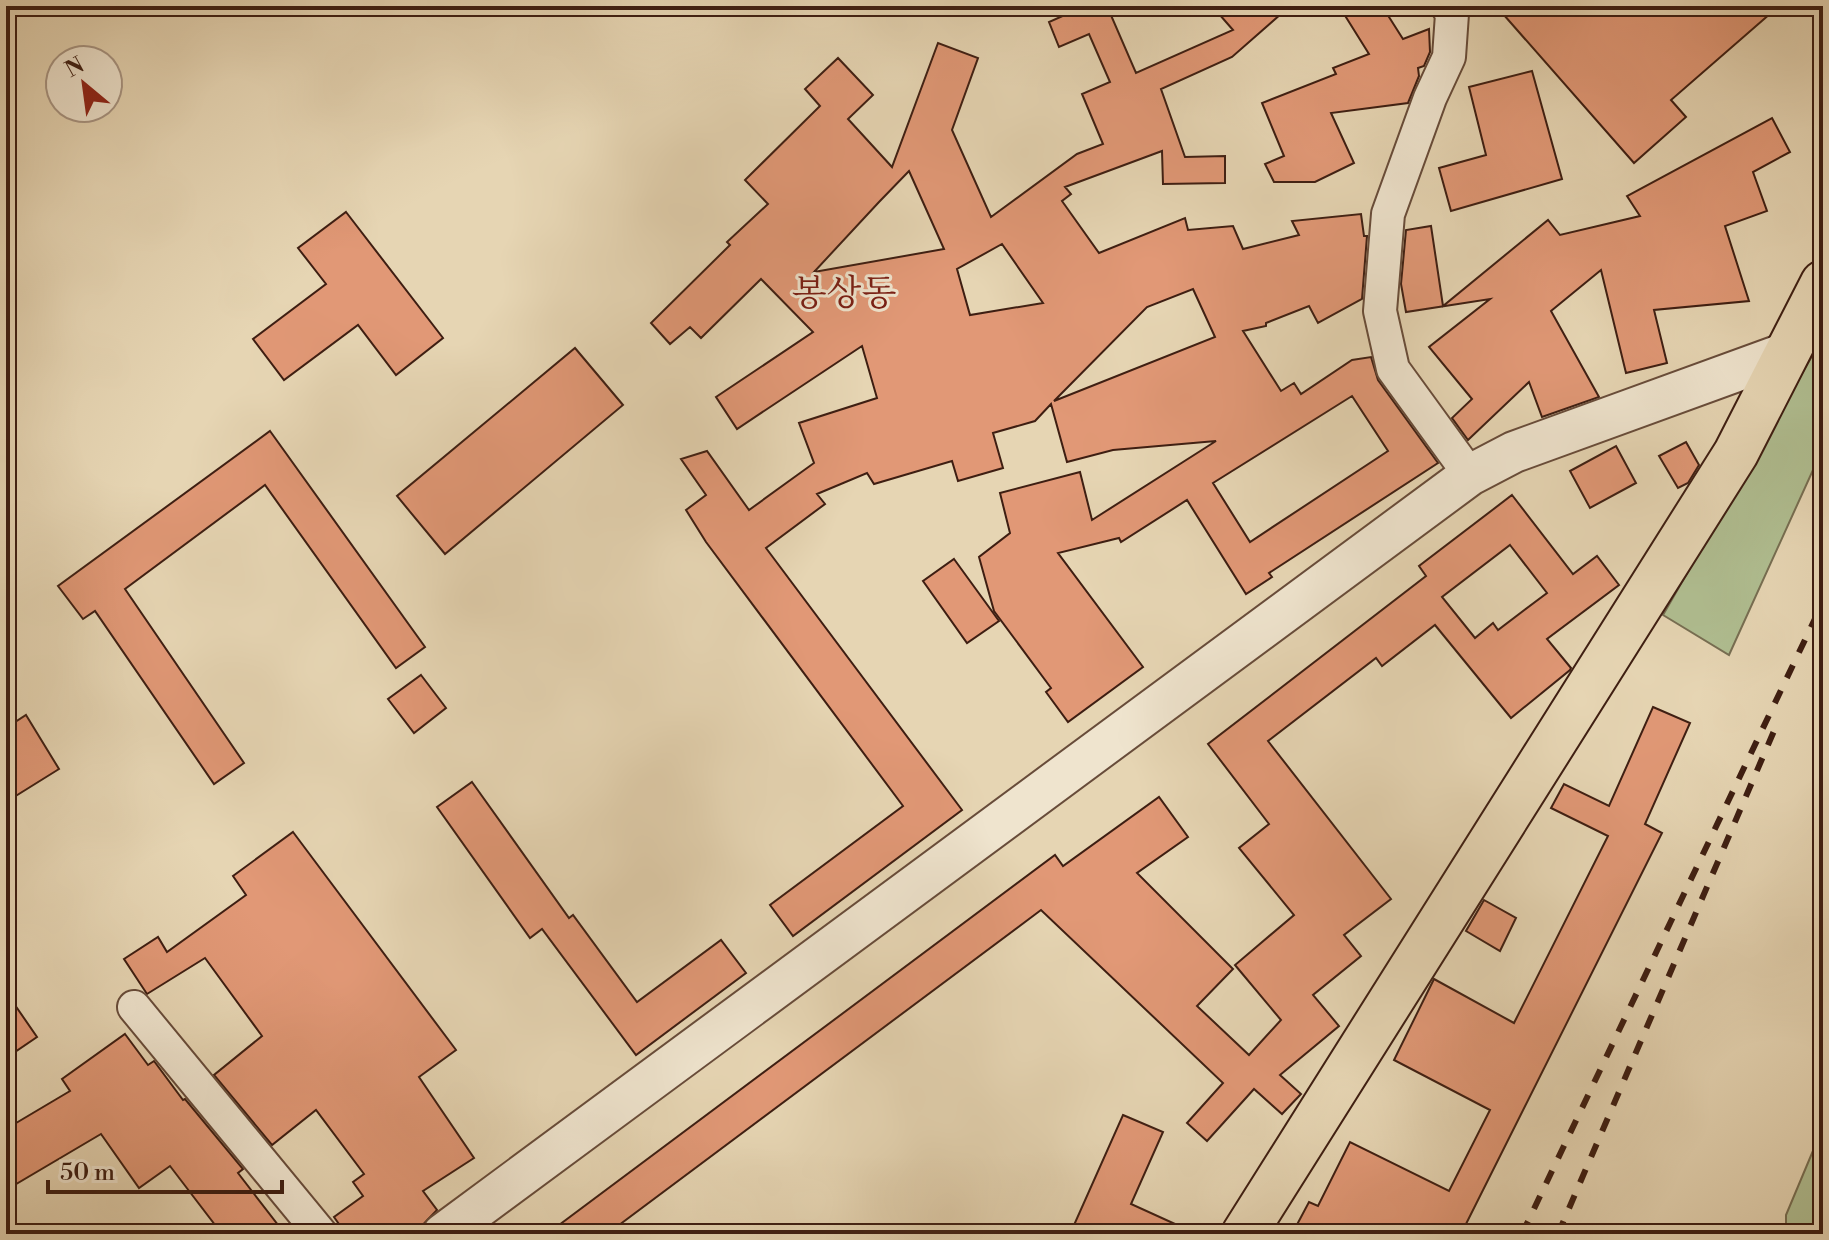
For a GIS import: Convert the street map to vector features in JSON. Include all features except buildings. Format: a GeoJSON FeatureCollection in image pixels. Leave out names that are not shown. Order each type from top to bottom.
{"type":"FeatureCollection","features":[{"type":"Feature","properties":{"kind":"main road"},"geometry":{"type":"LineString","coordinates":[[1244,1234],[1736,453],[1823,283]]}},
{"type":"Feature","properties":{"kind":"street"},"geometry":{"type":"LineString","coordinates":[[1447,6],[1452,14],[1449,57],[1430,98],[1388,214],[1380,311],[1393,369],[1470,475]]}},
{"type":"Feature","properties":{"kind":"street"},"geometry":{"type":"LineString","coordinates":[[443,1234],[1470,475],[1514,452],[1789,352]]}},
{"type":"Feature","properties":{"kind":"street"},"geometry":{"type":"LineString","coordinates":[[134,1007],[321,1234]]}},
{"type":"Feature","properties":{"kind":"green space"},"geometry":{"type":"Polygon","coordinates":[[[1823,337],[1823,448],[1729,655],[1663,615],[1823,337]]]}},
{"type":"Feature","properties":{"kind":"green space"},"geometry":{"type":"Polygon","coordinates":[[[1823,1127],[1823,1234],[1786,1234],[1786,1215],[1823,1127]]]}},
{"type":"Feature","properties":{"kind":"railway"},"geometry":{"type":"LineString","coordinates":[[1522,1234],[1823,602]]}},
{"type":"Feature","properties":{"kind":"railway"},"geometry":{"type":"LineString","coordinates":[[1558,1234],[1774,731]]}},
{"type":"Feature","properties":{"kind":"district","name":"봉상동"},"geometry":{"type":"Point","coordinates":[844,292]}}]}
